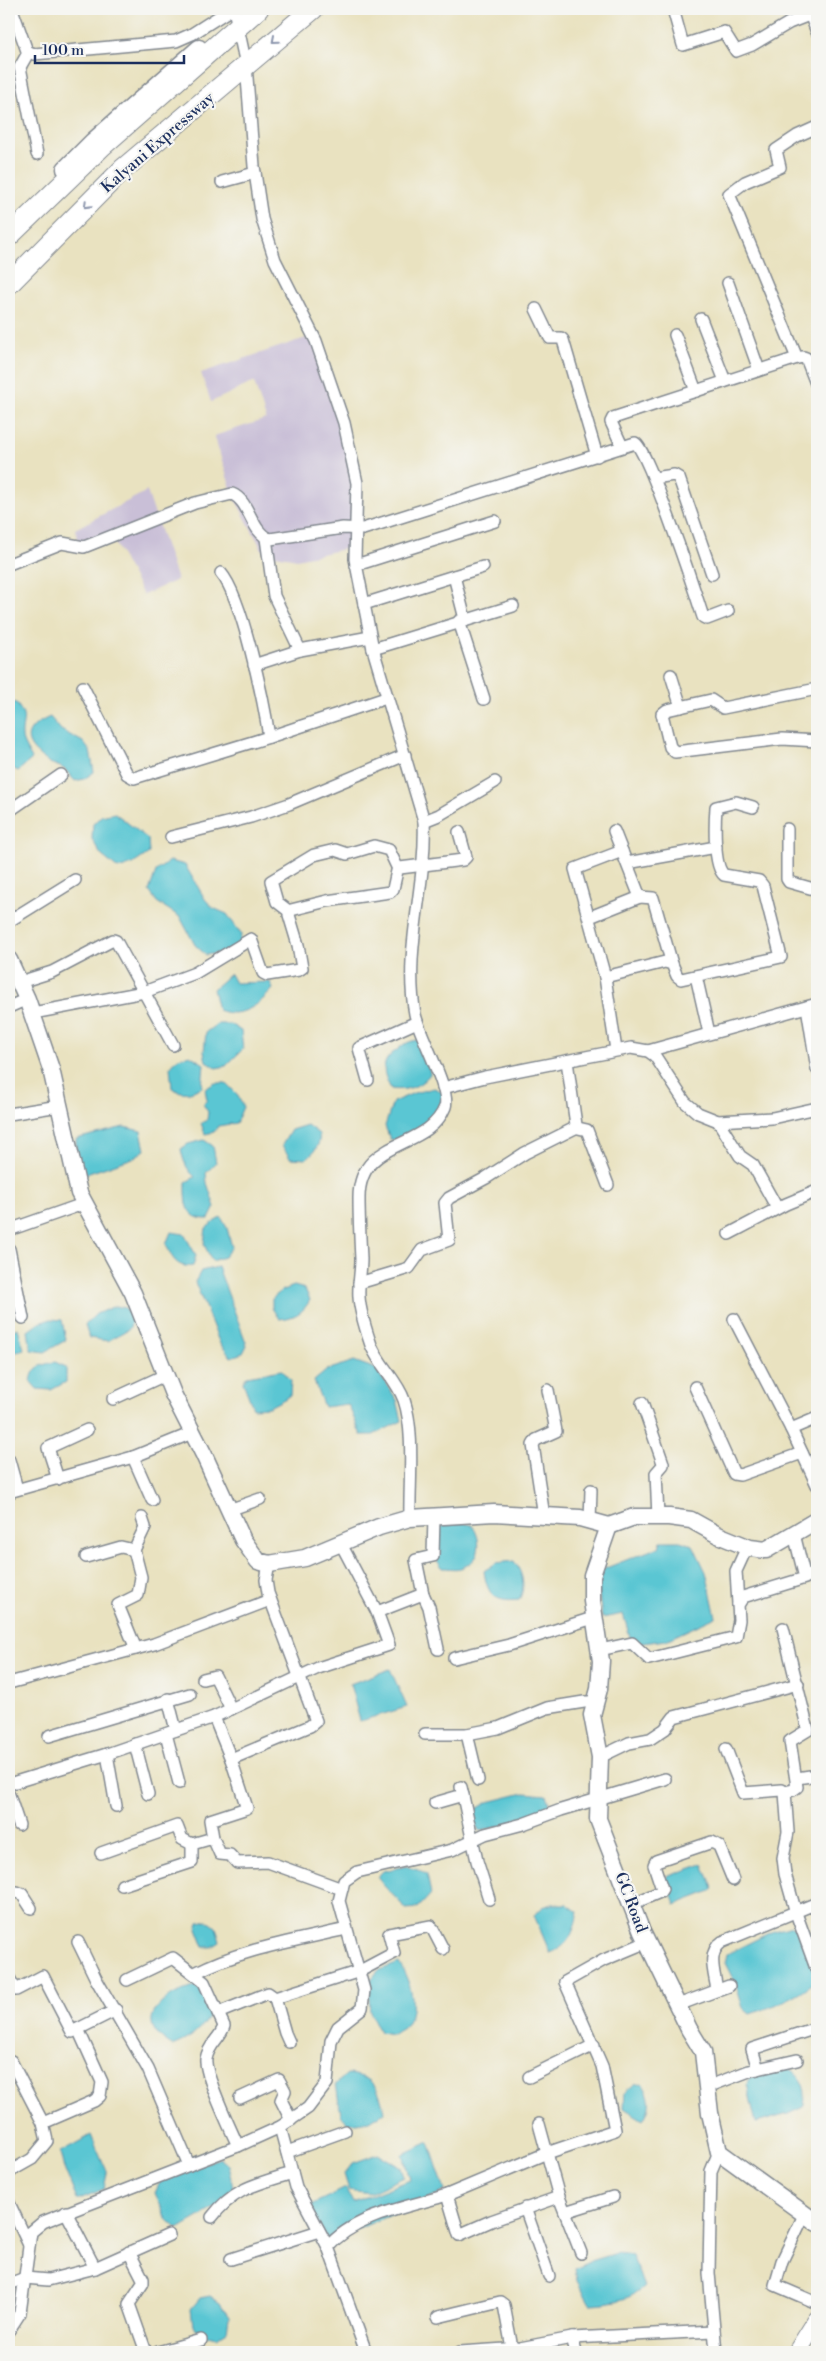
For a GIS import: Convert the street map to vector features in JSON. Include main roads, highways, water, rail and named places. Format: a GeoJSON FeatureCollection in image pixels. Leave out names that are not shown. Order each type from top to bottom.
{"type":"FeatureCollection","features":[{"type":"Feature","properties":{"kind":"highway","name":"Kalyani Expressway"},"geometry":{"type":"LineString","coordinates":[[9,236],[237,14],[258,9]]}},
{"type":"Feature","properties":{"kind":"highway","name":"Kalyani Expressway"},"geometry":{"type":"LineString","coordinates":[[9,284],[123,169],[312,9]]}},
{"type":"Feature","properties":{"kind":"main road"},"geometry":{"type":"LineString","coordinates":[[797,2352],[817,2320]]}},
{"type":"Feature","properties":{"kind":"water"},"geometry":{"type":"Polygon","coordinates":[[[9,701],[16,703],[22,713],[24,720],[22,739],[32,759],[18,771],[9,766],[9,701]]]}},
{"type":"Feature","properties":{"kind":"water"},"geometry":{"type":"Polygon","coordinates":[[[50,717],[61,730],[83,742],[90,751],[94,772],[84,779],[75,781],[64,769],[41,757],[30,744],[28,738],[33,727],[50,717]]]}},
{"type":"Feature","properties":{"kind":"water"},"geometry":{"type":"Polygon","coordinates":[[[115,813],[148,839],[149,853],[133,864],[118,869],[101,855],[92,839],[93,824],[101,816],[115,813]]]}},
{"type":"Feature","properties":{"kind":"water"},"geometry":{"type":"Polygon","coordinates":[[[170,861],[185,865],[205,899],[213,908],[227,914],[241,934],[240,944],[224,952],[206,955],[195,945],[180,917],[157,902],[149,891],[156,871],[170,861]]]}},
{"type":"Feature","properties":{"kind":"water"},"geometry":{"type":"Polygon","coordinates":[[[230,974],[235,983],[270,982],[273,989],[261,1001],[242,1012],[234,1013],[218,1010],[213,989],[230,974]]]}},
{"type":"Feature","properties":{"kind":"water"},"geometry":{"type":"Polygon","coordinates":[[[217,1024],[230,1024],[241,1031],[243,1049],[226,1066],[216,1068],[206,1061],[204,1052],[206,1032],[217,1024]]]}},
{"type":"Feature","properties":{"kind":"water"},"geometry":{"type":"Polygon","coordinates":[[[418,1040],[427,1055],[430,1074],[413,1087],[391,1089],[384,1072],[385,1063],[391,1054],[404,1044],[418,1040]]]}},
{"type":"Feature","properties":{"kind":"water"},"geometry":{"type":"Polygon","coordinates":[[[190,1055],[204,1064],[202,1087],[190,1092],[180,1092],[172,1088],[170,1067],[178,1058],[190,1055]]]}},
{"type":"Feature","properties":{"kind":"water"},"geometry":{"type":"Polygon","coordinates":[[[215,1083],[226,1083],[237,1094],[243,1107],[236,1123],[218,1126],[214,1132],[205,1134],[201,1123],[207,1120],[208,1112],[203,1104],[207,1100],[205,1089],[215,1083]]]}},
{"type":"Feature","properties":{"kind":"water"},"geometry":{"type":"Polygon","coordinates":[[[434,1088],[443,1092],[444,1107],[422,1129],[403,1141],[390,1139],[385,1126],[393,1102],[414,1093],[434,1088]]]}},
{"type":"Feature","properties":{"kind":"water"},"geometry":{"type":"Polygon","coordinates":[[[307,1125],[319,1134],[318,1145],[306,1159],[290,1158],[282,1145],[291,1130],[307,1125]]]}},
{"type":"Feature","properties":{"kind":"water"},"geometry":{"type":"Polygon","coordinates":[[[124,1127],[141,1131],[145,1150],[133,1158],[86,1174],[76,1157],[76,1139],[124,1127]]]}},
{"type":"Feature","properties":{"kind":"water"},"geometry":{"type":"Polygon","coordinates":[[[204,1140],[213,1146],[216,1163],[206,1173],[207,1183],[215,1207],[209,1219],[201,1219],[195,1216],[188,1208],[186,1182],[195,1177],[185,1164],[181,1149],[188,1144],[204,1140]]]}},
{"type":"Feature","properties":{"kind":"water"},"geometry":{"type":"Polygon","coordinates":[[[221,1217],[227,1228],[232,1247],[224,1257],[212,1261],[204,1244],[206,1228],[221,1217]]]}},
{"type":"Feature","properties":{"kind":"water"},"geometry":{"type":"Polygon","coordinates":[[[171,1232],[184,1234],[196,1255],[193,1266],[179,1264],[173,1258],[166,1244],[171,1232]]]}},
{"type":"Feature","properties":{"kind":"water"},"geometry":{"type":"Polygon","coordinates":[[[218,1267],[247,1345],[243,1353],[231,1357],[220,1344],[195,1282],[201,1271],[218,1267]]]}},
{"type":"Feature","properties":{"kind":"water"},"geometry":{"type":"Polygon","coordinates":[[[294,1286],[305,1289],[310,1300],[298,1314],[279,1319],[272,1308],[272,1299],[281,1291],[294,1286]]]}},
{"type":"Feature","properties":{"kind":"water"},"geometry":{"type":"Polygon","coordinates":[[[115,1306],[125,1308],[132,1317],[130,1328],[108,1341],[89,1338],[85,1325],[96,1314],[115,1306]]]}},
{"type":"Feature","properties":{"kind":"water"},"geometry":{"type":"Polygon","coordinates":[[[51,1319],[62,1320],[66,1340],[45,1352],[31,1350],[28,1331],[39,1323],[51,1319]]]}},
{"type":"Feature","properties":{"kind":"water"},"geometry":{"type":"Polygon","coordinates":[[[18,1328],[24,1349],[9,1355],[9,1332],[18,1328]]]}},
{"type":"Feature","properties":{"kind":"water"},"geometry":{"type":"Polygon","coordinates":[[[354,1361],[376,1369],[397,1400],[402,1421],[373,1435],[361,1435],[348,1404],[324,1407],[314,1381],[327,1370],[354,1361]]]}},
{"type":"Feature","properties":{"kind":"water"},"geometry":{"type":"Polygon","coordinates":[[[55,1362],[66,1367],[66,1382],[51,1390],[37,1389],[31,1382],[36,1369],[42,1365],[55,1362]]]}},
{"type":"Feature","properties":{"kind":"water"},"geometry":{"type":"Polygon","coordinates":[[[282,1370],[291,1380],[290,1396],[269,1407],[253,1408],[243,1382],[247,1376],[282,1370]]]}},
{"type":"Feature","properties":{"kind":"water"},"geometry":{"type":"Polygon","coordinates":[[[464,1523],[472,1525],[475,1531],[479,1543],[477,1555],[474,1560],[461,1568],[443,1568],[437,1561],[436,1533],[442,1526],[464,1523]]]}},
{"type":"Feature","properties":{"kind":"water"},"geometry":{"type":"Polygon","coordinates":[[[661,1541],[680,1541],[693,1545],[706,1572],[716,1617],[666,1640],[635,1644],[630,1637],[623,1614],[602,1618],[596,1572],[659,1547],[661,1541]]]}},
{"type":"Feature","properties":{"kind":"water"},"geometry":{"type":"Polygon","coordinates":[[[514,1561],[520,1571],[522,1580],[521,1595],[519,1600],[503,1600],[493,1595],[490,1591],[484,1571],[496,1563],[514,1561]]]}},
{"type":"Feature","properties":{"kind":"water"},"geometry":{"type":"Polygon","coordinates":[[[390,1669],[407,1707],[360,1721],[350,1684],[390,1669]]]}},
{"type":"Feature","properties":{"kind":"water"},"geometry":{"type":"Polygon","coordinates":[[[524,1793],[546,1795],[551,1808],[533,1818],[480,1831],[472,1822],[473,1811],[488,1802],[524,1793]]]}},
{"type":"Feature","properties":{"kind":"water"},"geometry":{"type":"Polygon","coordinates":[[[703,1864],[713,1888],[711,1891],[675,1905],[666,1877],[703,1864]]]}},
{"type":"Feature","properties":{"kind":"water"},"geometry":{"type":"Polygon","coordinates":[[[407,1866],[418,1869],[427,1875],[431,1894],[418,1908],[406,1909],[377,1877],[383,1871],[407,1866]]]}},
{"type":"Feature","properties":{"kind":"water"},"geometry":{"type":"Polygon","coordinates":[[[552,1904],[567,1904],[578,1912],[575,1925],[567,1942],[550,1953],[534,1915],[543,1907],[552,1904]]]}},
{"type":"Feature","properties":{"kind":"water"},"geometry":{"type":"Polygon","coordinates":[[[207,1920],[216,1927],[220,1942],[212,1947],[204,1947],[197,1929],[199,1922],[207,1920]]]}},
{"type":"Feature","properties":{"kind":"water"},"geometry":{"type":"Polygon","coordinates":[[[792,1926],[801,1937],[808,1951],[817,1980],[785,2000],[750,2014],[743,2008],[736,1985],[725,1963],[727,1954],[771,1932],[792,1926]]]}},
{"type":"Feature","properties":{"kind":"water"},"geometry":{"type":"Polygon","coordinates":[[[399,1963],[409,1985],[412,2011],[405,2026],[401,2029],[392,2034],[380,2032],[370,2012],[368,1983],[378,1971],[399,1963]]]}},
{"type":"Feature","properties":{"kind":"water"},"geometry":{"type":"Polygon","coordinates":[[[195,1986],[206,1996],[211,2010],[204,2023],[196,2032],[186,2040],[172,2046],[159,2036],[152,2025],[154,2013],[168,1998],[195,1986]]]}},
{"type":"Feature","properties":{"kind":"water"},"geometry":{"type":"Polygon","coordinates":[[[785,2067],[791,2070],[802,2083],[805,2095],[803,2107],[788,2114],[756,2123],[747,2084],[751,2077],[785,2067]]]}},
{"type":"Feature","properties":{"kind":"water"},"geometry":{"type":"Polygon","coordinates":[[[347,2074],[363,2077],[374,2085],[380,2096],[384,2112],[370,2121],[349,2124],[341,2115],[336,2084],[347,2074]]]}},
{"type":"Feature","properties":{"kind":"water"},"geometry":{"type":"Polygon","coordinates":[[[642,2083],[649,2097],[648,2110],[643,2120],[624,2108],[625,2092],[635,2084],[642,2083]]]}},
{"type":"Feature","properties":{"kind":"water"},"geometry":{"type":"Polygon","coordinates":[[[91,2135],[107,2173],[104,2189],[77,2200],[63,2165],[60,2152],[91,2135]]]}},
{"type":"Feature","properties":{"kind":"water"},"geometry":{"type":"Polygon","coordinates":[[[429,2142],[445,2191],[328,2242],[309,2206],[346,2188],[353,2202],[410,2180],[403,2154],[429,2142]]]}},
{"type":"Feature","properties":{"kind":"water"},"geometry":{"type":"Polygon","coordinates":[[[378,2154],[401,2167],[404,2177],[370,2193],[349,2190],[344,2174],[353,2163],[378,2154]]]}},
{"type":"Feature","properties":{"kind":"water"},"geometry":{"type":"Polygon","coordinates":[[[219,2158],[228,2166],[233,2187],[216,2207],[178,2229],[167,2219],[155,2193],[161,2180],[219,2158]]]}},
{"type":"Feature","properties":{"kind":"water"},"geometry":{"type":"Polygon","coordinates":[[[617,2253],[632,2255],[644,2287],[625,2298],[611,2302],[590,2304],[577,2281],[575,2269],[591,2261],[617,2253]]]}},
{"type":"Feature","properties":{"kind":"water"},"geometry":{"type":"Polygon","coordinates":[[[210,2296],[220,2303],[229,2316],[227,2331],[216,2338],[204,2335],[193,2326],[191,2309],[200,2298],[210,2296]]]}}]}
